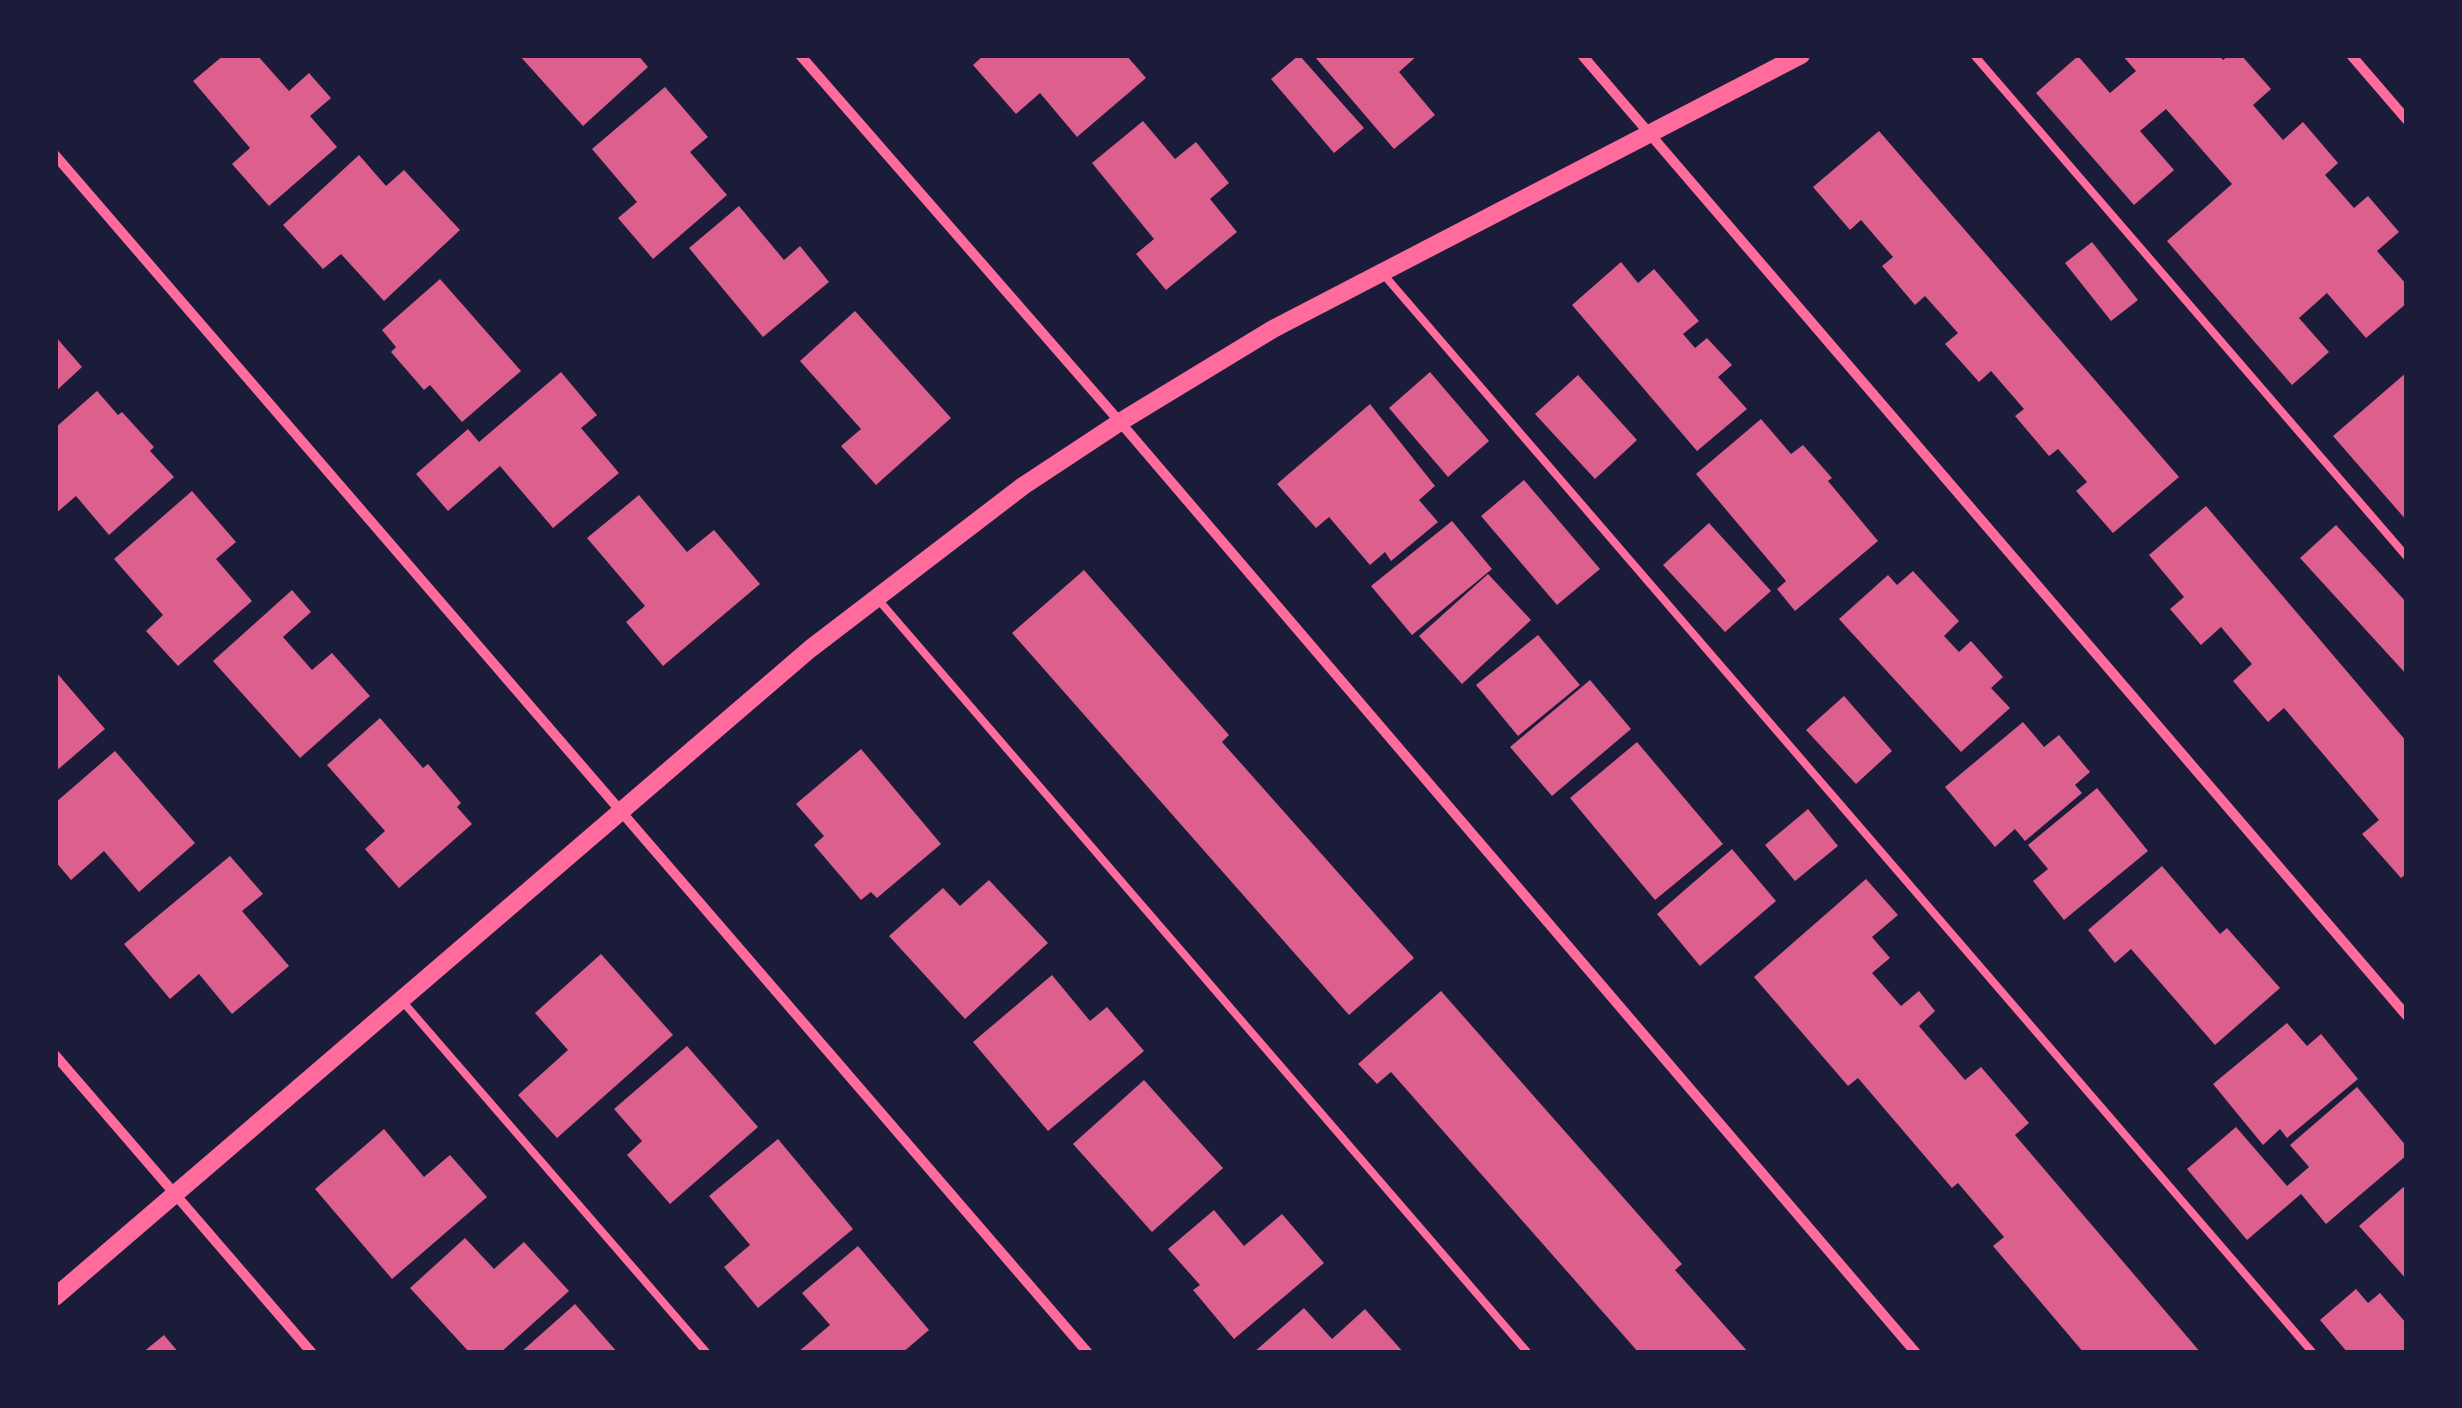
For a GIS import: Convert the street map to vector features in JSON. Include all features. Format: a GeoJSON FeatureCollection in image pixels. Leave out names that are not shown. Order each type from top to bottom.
{"type":"FeatureCollection","features":[{"type":"Feature","properties":{"kind":"street"},"geometry":{"type":"LineString","coordinates":[[800,55],[1120,422],[1916,1353]]}},
{"type":"Feature","properties":{"kind":"street"},"geometry":{"type":"LineString","coordinates":[[1582,55],[2407,1016]]}},
{"type":"Feature","properties":{"kind":"street"},"geometry":{"type":"LineString","coordinates":[[55,1297],[810,649],[1023,486],[1272,329],[1801,55]]}},
{"type":"Feature","properties":{"kind":"street"},"geometry":{"type":"LineString","coordinates":[[2351,55],[2407,120]]}},
{"type":"Feature","properties":{"kind":"street"},"geometry":{"type":"LineString","coordinates":[[55,155],[1088,1353]]}},
{"type":"Feature","properties":{"kind":"street"},"geometry":{"type":"LineString","coordinates":[[55,1055],[312,1353]]}},
{"type":"Feature","properties":{"kind":"lane"},"geometry":{"type":"LineString","coordinates":[[1974,55],[2407,557]]}},
{"type":"Feature","properties":{"kind":"lane"},"geometry":{"type":"LineString","coordinates":[[1380,272],[2313,1353]]}},
{"type":"Feature","properties":{"kind":"lane"},"geometry":{"type":"LineString","coordinates":[[876,598],[1528,1353]]}},
{"type":"Feature","properties":{"kind":"lane"},"geometry":{"type":"LineString","coordinates":[[400,998],[707,1353]]}},
{"type":"Feature","properties":{"kind":"building"},"geometry":{"type":"Polygon","coordinates":[[[224,55],[257,55],[289,91],[309,73],[331,98],[310,116],[337,147],[269,206],[232,164],[250,148],[193,81],[224,55]]]}},
{"type":"Feature","properties":{"kind":"building"},"geometry":{"type":"Polygon","coordinates":[[[519,55],[638,55],[648,67],[583,126],[519,55]]]}},
{"type":"Feature","properties":{"kind":"building"},"geometry":{"type":"Polygon","coordinates":[[[984,55],[1126,55],[1146,78],[1077,137],[1040,93],[1016,114],[973,65],[984,55]]]}},
{"type":"Feature","properties":{"kind":"building"},"geometry":{"type":"Polygon","coordinates":[[[1299,55],[1364,128],[1334,153],[1271,79],[1299,55]]]}},
{"type":"Feature","properties":{"kind":"building"},"geometry":{"type":"Polygon","coordinates":[[[1418,55],[1399,72],[1435,115],[1394,149],[1315,57],[1418,55]]]}},
{"type":"Feature","properties":{"kind":"building"},"geometry":{"type":"Polygon","coordinates":[[[2122,55],[2219,55],[2223,60],[2229,55],[2241,55],[2271,89],[2253,105],[2283,140],[2303,122],[2338,163],[2325,175],[2354,208],[2368,196],[2399,232],[2377,251],[2407,285],[2407,303],[2366,338],[2327,293],[2299,318],[2329,352],[2292,385],[2167,241],[2232,184],[2166,109],[2140,131],[2174,170],[2134,205],[2036,93],[2078,56],[2110,93],[2136,71],[2122,55]]]}},
{"type":"Feature","properties":{"kind":"building"},"geometry":{"type":"Polygon","coordinates":[[[665,87],[708,137],[690,152],[727,195],[653,259],[618,218],[637,202],[592,149],[665,87]]]}},
{"type":"Feature","properties":{"kind":"building"},"geometry":{"type":"Polygon","coordinates":[[[1143,121],[1175,159],[1196,142],[1229,183],[1210,199],[1237,232],[1166,290],[1136,254],[1154,239],[1092,163],[1143,121]]]}},
{"type":"Feature","properties":{"kind":"building"},"geometry":{"type":"Polygon","coordinates":[[[1879,131],[2179,477],[2113,533],[2076,491],[2087,482],[2058,449],[2049,456],[2015,416],[2024,409],[1991,371],[1979,382],[1945,344],[1958,333],[1925,296],[1915,305],[1882,266],[1893,257],[1861,220],[1850,230],[1813,187],[1879,131]]]}},
{"type":"Feature","properties":{"kind":"building"},"geometry":{"type":"Polygon","coordinates":[[[359,155],[386,186],[404,170],[460,230],[384,301],[341,254],[323,269],[283,225],[359,155]]]}},
{"type":"Feature","properties":{"kind":"building"},"geometry":{"type":"Polygon","coordinates":[[[739,206],[784,260],[800,246],[829,282],[763,337],[689,248],[739,206]]]}},
{"type":"Feature","properties":{"kind":"building"},"geometry":{"type":"Polygon","coordinates":[[[2092,242],[2138,300],[2111,321],[2065,263],[2092,242]]]}},
{"type":"Feature","properties":{"kind":"building"},"geometry":{"type":"Polygon","coordinates":[[[1621,262],[1638,283],[1654,269],[1699,321],[1683,334],[1695,348],[1707,338],[1732,365],[1718,377],[1747,409],[1697,451],[1572,305],[1621,262]]]}},
{"type":"Feature","properties":{"kind":"building"},"geometry":{"type":"Polygon","coordinates":[[[440,279],[521,371],[462,422],[430,385],[424,390],[391,352],[396,347],[382,330],[440,279]]]}},
{"type":"Feature","properties":{"kind":"building"},"geometry":{"type":"Polygon","coordinates":[[[855,311],[951,418],[876,485],[841,446],[861,429],[800,361],[855,311]]]}},
{"type":"Feature","properties":{"kind":"building"},"geometry":{"type":"Polygon","coordinates":[[[55,336],[82,367],[55,392],[55,336]]]}},
{"type":"Feature","properties":{"kind":"building"},"geometry":{"type":"Polygon","coordinates":[[[561,372],[597,415],[581,428],[619,473],[553,528],[500,466],[448,511],[416,474],[468,429],[479,442],[561,372]]]}},
{"type":"Feature","properties":{"kind":"building"},"geometry":{"type":"Polygon","coordinates":[[[1430,372],[1489,441],[1448,477],[1389,408],[1430,372]]]}},
{"type":"Feature","properties":{"kind":"building"},"geometry":{"type":"Polygon","coordinates":[[[2407,372],[2407,521],[2333,436],[2407,372]]]}},
{"type":"Feature","properties":{"kind":"building"},"geometry":{"type":"Polygon","coordinates":[[[1578,375],[1637,440],[1595,479],[1535,414],[1578,375]]]}},
{"type":"Feature","properties":{"kind":"building"},"geometry":{"type":"Polygon","coordinates":[[[97,391],[154,447],[150,451],[174,477],[109,535],[76,496],[55,514],[55,428],[97,391]]]}},
{"type":"Feature","properties":{"kind":"building"},"geometry":{"type":"Polygon","coordinates":[[[1370,404],[1435,486],[1419,500],[1438,522],[1391,561],[1385,552],[1370,565],[1329,517],[1316,528],[1277,484],[1370,404]]]}},
{"type":"Feature","properties":{"kind":"building"},"geometry":{"type":"Polygon","coordinates":[[[1761,419],[1791,454],[1803,445],[1878,541],[1795,611],[1777,589],[1786,581],[1696,474],[1761,419]]]}},
{"type":"Feature","properties":{"kind":"building"},"geometry":{"type":"Polygon","coordinates":[[[1524,480],[1600,569],[1557,605],[1481,516],[1524,480]]]}},
{"type":"Feature","properties":{"kind":"building"},"geometry":{"type":"Polygon","coordinates":[[[192,491],[236,542],[216,559],[252,601],[178,666],[146,631],[163,615],[114,559],[192,491]]]}},
{"type":"Feature","properties":{"kind":"building"},"geometry":{"type":"Polygon","coordinates":[[[639,495],[687,552],[714,530],[760,584],[663,666],[626,622],[645,606],[587,538],[639,495]]]}},
{"type":"Feature","properties":{"kind":"building"},"geometry":{"type":"Polygon","coordinates":[[[2206,506],[2407,742],[2407,873],[2401,878],[2362,834],[2379,820],[2284,708],[2268,722],[2233,681],[2252,664],[2221,627],[2201,645],[2170,609],[2184,597],[2149,555],[2206,506]]]}},
{"type":"Feature","properties":{"kind":"building"},"geometry":{"type":"Polygon","coordinates":[[[1452,521],[1492,569],[1412,635],[1371,586],[1452,521]]]}},
{"type":"Feature","properties":{"kind":"building"},"geometry":{"type":"Polygon","coordinates":[[[1709,523],[1771,591],[1725,632],[1663,565],[1709,523]]]}},
{"type":"Feature","properties":{"kind":"building"},"geometry":{"type":"Polygon","coordinates":[[[2336,525],[2407,603],[2407,675],[2300,558],[2336,525]]]}},
{"type":"Feature","properties":{"kind":"building"},"geometry":{"type":"Polygon","coordinates":[[[1084,570],[1229,735],[1222,742],[1414,958],[1349,1015],[1012,633],[1084,570]]]}},
{"type":"Feature","properties":{"kind":"building"},"geometry":{"type":"Polygon","coordinates":[[[1913,571],[1959,621],[1944,636],[1959,652],[1971,641],[2003,677],[1991,688],[2010,708],[1961,752],[1839,619],[1888,575],[1897,585],[1913,571]]]}},
{"type":"Feature","properties":{"kind":"building"},"geometry":{"type":"Polygon","coordinates":[[[1488,574],[1531,620],[1462,684],[1419,636],[1488,574]]]}},
{"type":"Feature","properties":{"kind":"building"},"geometry":{"type":"Polygon","coordinates":[[[292,590],[311,612],[283,637],[312,670],[332,653],[370,696],[300,758],[213,661],[292,590]]]}},
{"type":"Feature","properties":{"kind":"building"},"geometry":{"type":"Polygon","coordinates":[[[1538,635],[1580,685],[1518,736],[1476,685],[1538,635]]]}},
{"type":"Feature","properties":{"kind":"building"},"geometry":{"type":"Polygon","coordinates":[[[55,671],[105,729],[55,772],[55,671]]]}},
{"type":"Feature","properties":{"kind":"building"},"geometry":{"type":"Polygon","coordinates":[[[1590,680],[1631,729],[1552,796],[1510,747],[1590,680]]]}},
{"type":"Feature","properties":{"kind":"building"},"geometry":{"type":"Polygon","coordinates":[[[1844,696],[1892,751],[1856,784],[1806,730],[1844,696]]]}},
{"type":"Feature","properties":{"kind":"building"},"geometry":{"type":"Polygon","coordinates":[[[380,718],[423,768],[428,764],[461,803],[457,807],[472,824],[399,888],[365,849],[385,831],[327,765],[380,718]]]}},
{"type":"Feature","properties":{"kind":"building"},"geometry":{"type":"Polygon","coordinates":[[[2023,722],[2044,747],[2059,735],[2090,772],[2075,785],[2082,793],[2025,841],[2015,829],[1995,847],[1945,787],[2023,722]]]}},
{"type":"Feature","properties":{"kind":"building"},"geometry":{"type":"Polygon","coordinates":[[[1637,742],[1723,844],[1655,900],[1570,798],[1637,742]]]}},
{"type":"Feature","properties":{"kind":"building"},"geometry":{"type":"Polygon","coordinates":[[[861,749],[941,844],[877,898],[871,892],[861,900],[814,845],[824,836],[796,804],[861,749]]]}},
{"type":"Feature","properties":{"kind":"building"},"geometry":{"type":"Polygon","coordinates":[[[115,751],[195,843],[139,892],[104,851],[71,880],[55,861],[55,803],[115,751]]]}},
{"type":"Feature","properties":{"kind":"building"},"geometry":{"type":"Polygon","coordinates":[[[2097,788],[2148,851],[2064,920],[2033,881],[2048,869],[2028,845],[2097,788]]]}},
{"type":"Feature","properties":{"kind":"building"},"geometry":{"type":"Polygon","coordinates":[[[1808,809],[1838,846],[1795,881],[1765,845],[1808,809]]]}},
{"type":"Feature","properties":{"kind":"building"},"geometry":{"type":"Polygon","coordinates":[[[1732,849],[1776,901],[1700,966],[1657,914],[1732,849]]]}},
{"type":"Feature","properties":{"kind":"building"},"geometry":{"type":"Polygon","coordinates":[[[230,856],[263,894],[242,911],[289,966],[232,1014],[199,974],[170,999],[124,944],[230,856]]]}},
{"type":"Feature","properties":{"kind":"building"},"geometry":{"type":"Polygon","coordinates":[[[2162,866],[2220,934],[2227,928],[2280,988],[2215,1045],[2131,949],[2115,963],[2088,930],[2162,866]]]}},
{"type":"Feature","properties":{"kind":"building"},"geometry":{"type":"Polygon","coordinates":[[[1866,879],[1898,915],[1872,937],[1890,958],[1872,973],[1901,1006],[1919,991],[1935,1011],[1919,1026],[1965,1080],[1981,1067],[2029,1123],[2015,1135],[2201,1353],[2084,1353],[1993,1246],[2004,1237],[1958,1183],[1952,1188],[1858,1078],[1848,1086],[1754,977],[1866,879]]]}},
{"type":"Feature","properties":{"kind":"building"},"geometry":{"type":"Polygon","coordinates":[[[989,880],[1048,943],[965,1019],[889,936],[943,888],[960,906],[989,880]]]}},
{"type":"Feature","properties":{"kind":"building"},"geometry":{"type":"Polygon","coordinates":[[[601,954],[673,1035],[557,1138],[518,1095],[568,1050],[535,1013],[601,954]]]}},
{"type":"Feature","properties":{"kind":"building"},"geometry":{"type":"Polygon","coordinates":[[[1052,975],[1090,1021],[1107,1007],[1144,1051],[1048,1131],[973,1042],[1052,975]]]}},
{"type":"Feature","properties":{"kind":"building"},"geometry":{"type":"Polygon","coordinates":[[[1441,991],[1682,1264],[1675,1270],[1749,1353],[1639,1353],[1391,1072],[1377,1084],[1358,1064],[1441,991]]]}},
{"type":"Feature","properties":{"kind":"building"},"geometry":{"type":"Polygon","coordinates":[[[2287,1023],[2307,1046],[2321,1034],[2358,1079],[2287,1138],[2280,1129],[2263,1145],[2213,1084],[2287,1023]]]}},
{"type":"Feature","properties":{"kind":"building"},"geometry":{"type":"Polygon","coordinates":[[[687,1046],[758,1127],[670,1204],[627,1155],[642,1141],[614,1109],[687,1046]]]}},
{"type":"Feature","properties":{"kind":"building"},"geometry":{"type":"Polygon","coordinates":[[[1144,1080],[1223,1168],[1152,1232],[1073,1144],[1144,1080]]]}},
{"type":"Feature","properties":{"kind":"building"},"geometry":{"type":"Polygon","coordinates":[[[2357,1087],[2407,1147],[2407,1155],[2326,1224],[2301,1194],[2247,1240],[2187,1169],[2236,1127],[2287,1186],[2309,1167],[2290,1145],[2357,1087]]]}},
{"type":"Feature","properties":{"kind":"building"},"geometry":{"type":"Polygon","coordinates":[[[384,1129],[424,1177],[450,1155],[487,1197],[392,1279],[315,1189],[384,1129]]]}},
{"type":"Feature","properties":{"kind":"building"},"geometry":{"type":"Polygon","coordinates":[[[778,1139],[853,1229],[758,1308],[724,1267],[750,1245],[709,1196],[778,1139]]]}},
{"type":"Feature","properties":{"kind":"building"},"geometry":{"type":"Polygon","coordinates":[[[2407,1184],[2407,1280],[2359,1226],[2407,1184]]]}},
{"type":"Feature","properties":{"kind":"building"},"geometry":{"type":"Polygon","coordinates":[[[1214,1210],[1244,1246],[1282,1214],[1324,1263],[1234,1339],[1193,1290],[1200,1285],[1168,1249],[1214,1210]]]}},
{"type":"Feature","properties":{"kind":"building"},"geometry":{"type":"Polygon","coordinates":[[[465,1238],[494,1269],[524,1242],[569,1291],[500,1353],[470,1353],[410,1288],[465,1238]]]}},
{"type":"Feature","properties":{"kind":"building"},"geometry":{"type":"Polygon","coordinates":[[[858,1246],[929,1330],[902,1353],[797,1353],[830,1325],[802,1293],[858,1246]]]}},
{"type":"Feature","properties":{"kind":"building"},"geometry":{"type":"Polygon","coordinates":[[[2356,1289],[2368,1303],[2380,1293],[2407,1324],[2407,1353],[2348,1353],[2320,1320],[2356,1289]]]}},
{"type":"Feature","properties":{"kind":"building"},"geometry":{"type":"Polygon","coordinates":[[[575,1304],[618,1353],[520,1353],[575,1304]]]}},
{"type":"Feature","properties":{"kind":"building"},"geometry":{"type":"Polygon","coordinates":[[[1304,1308],[1332,1339],[1365,1309],[1404,1353],[1253,1353],[1304,1308]]]}},
{"type":"Feature","properties":{"kind":"building"},"geometry":{"type":"Polygon","coordinates":[[[164,1335],[179,1353],[142,1353],[164,1335]]]}}]}
